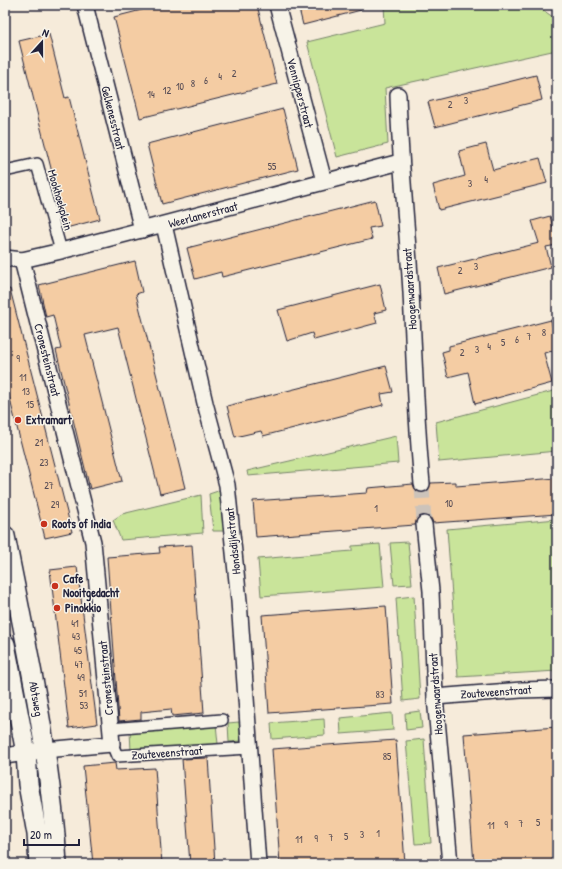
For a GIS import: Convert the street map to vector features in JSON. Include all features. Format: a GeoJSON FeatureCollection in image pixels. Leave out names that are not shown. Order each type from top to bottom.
{"type":"FeatureCollection","features":[{"type":"Feature","properties":{"kind":"street","name":"Gelkenesstraat"},"geometry":{"type":"LineString","coordinates":[[85,5],[142,230]]}},
{"type":"Feature","properties":{"kind":"street","name":"Vennipperstraat"},"geometry":{"type":"LineString","coordinates":[[277,5],[324,181]]}},
{"type":"Feature","properties":{"kind":"street","name":"Hoogenwaardstraat"},"geometry":{"type":"LineString","coordinates":[[398,95],[400,162],[407,233],[422,484]]}},
{"type":"Feature","properties":{"kind":"street","name":"Weerlanerstraat"},"geometry":{"type":"LineString","coordinates":[[5,258],[22,260],[61,251],[400,162]]}},
{"type":"Feature","properties":{"kind":"street","name":"Mookhoekplein"},"geometry":{"type":"LineString","coordinates":[[5,171],[37,164],[61,251]]}},
{"type":"Feature","properties":{"kind":"street","name":"Hondsdijkstraat"},"geometry":{"type":"LineString","coordinates":[[164,225],[205,403],[227,486],[238,601],[258,864]]}},
{"type":"Feature","properties":{"kind":"street","name":"Cronesteinstraat"},"geometry":{"type":"LineString","coordinates":[[22,260],[93,542],[112,744]]}},
{"type":"Feature","properties":{"kind":"street","name":"Hoogenwaardstraat"},"geometry":{"type":"LineString","coordinates":[[424,524],[431,591],[436,697],[450,864]]}},
{"type":"Feature","properties":{"kind":"street","name":"Abtsweg"},"geometry":{"type":"LineString","coordinates":[[5,536],[45,750],[55,830],[57,864]]}},
{"type":"Feature","properties":{"kind":"street","name":"Abtsweg"},"geometry":{"type":"LineString","coordinates":[[5,644],[26,753],[28,784],[37,834],[39,864]]}},
{"type":"Feature","properties":{"kind":"street","name":"Zouteveenstraat"},"geometry":{"type":"LineString","coordinates":[[436,697],[521,690],[557,689]]}},
{"type":"Feature","properties":{"kind":"street"},"geometry":{"type":"LineString","coordinates":[[110,729],[222,720]]}},
{"type":"Feature","properties":{"kind":"street","name":"Zouteveenstraat"},"geometry":{"type":"LineString","coordinates":[[112,744],[116,756],[249,748]]}},
{"type":"Feature","properties":{"kind":"street"},"geometry":{"type":"LineString","coordinates":[[5,756],[45,750],[112,744]]}},
{"type":"Feature","properties":{"kind":"green space"},"geometry":{"type":"Polygon","coordinates":[[[384,5],[536,5],[557,20],[557,53],[552,51],[385,88],[388,144],[337,157],[307,42],[385,23],[384,5]]]}},
{"type":"Feature","properties":{"kind":"green space"},"geometry":{"type":"Polygon","coordinates":[[[557,390],[557,451],[439,462],[436,422],[557,390]]]}},
{"type":"Feature","properties":{"kind":"green space"},"geometry":{"type":"Polygon","coordinates":[[[396,436],[398,463],[248,476],[247,471],[396,436]]]}},
{"type":"Feature","properties":{"kind":"green space"},"geometry":{"type":"Polygon","coordinates":[[[221,490],[225,531],[213,531],[209,494],[221,490]]]}},
{"type":"Feature","properties":{"kind":"green space"},"geometry":{"type":"Polygon","coordinates":[[[201,495],[203,533],[121,540],[113,520],[122,514],[201,495]]]}},
{"type":"Feature","properties":{"kind":"green space"},"geometry":{"type":"Polygon","coordinates":[[[557,519],[557,671],[458,677],[447,529],[557,519]]]}},
{"type":"Feature","properties":{"kind":"green space"},"geometry":{"type":"Polygon","coordinates":[[[408,542],[412,584],[394,585],[390,543],[408,542]]]}},
{"type":"Feature","properties":{"kind":"green space"},"geometry":{"type":"Polygon","coordinates":[[[380,544],[384,587],[261,596],[258,559],[352,551],[352,546],[380,544]]]}},
{"type":"Feature","properties":{"kind":"green space"},"geometry":{"type":"Polygon","coordinates":[[[414,596],[420,699],[403,701],[396,598],[414,596]]]}},
{"type":"Feature","properties":{"kind":"green space"},"geometry":{"type":"Polygon","coordinates":[[[420,711],[422,728],[406,730],[405,713],[420,711]]]}},
{"type":"Feature","properties":{"kind":"green space"},"geometry":{"type":"Polygon","coordinates":[[[392,713],[393,730],[341,734],[340,718],[392,713]]]}},
{"type":"Feature","properties":{"kind":"green space"},"geometry":{"type":"Polygon","coordinates":[[[324,719],[325,735],[272,739],[271,723],[324,719]]]}},
{"type":"Feature","properties":{"kind":"green space"},"geometry":{"type":"Polygon","coordinates":[[[239,722],[240,741],[229,742],[228,723],[239,722]]]}},
{"type":"Feature","properties":{"kind":"green space"},"geometry":{"type":"Polygon","coordinates":[[[216,724],[218,744],[131,751],[130,731],[216,724]]]}},
{"type":"Feature","properties":{"kind":"green space"},"geometry":{"type":"Polygon","coordinates":[[[424,739],[431,843],[415,844],[406,741],[424,739]]]}},
{"type":"Feature","properties":{"kind":"building"},"geometry":{"type":"Polygon","coordinates":[[[161,5],[257,5],[277,84],[140,118],[114,17],[161,5]]]}},
{"type":"Feature","properties":{"kind":"building"},"geometry":{"type":"Polygon","coordinates":[[[298,5],[360,5],[361,10],[303,25],[298,5]]]}},
{"type":"Feature","properties":{"kind":"building"},"geometry":{"type":"Polygon","coordinates":[[[49,34],[65,98],[69,97],[100,219],[66,228],[19,41],[49,34]]]}},
{"type":"Feature","properties":{"kind":"building"},"geometry":{"type":"Polygon","coordinates":[[[536,75],[542,100],[435,127],[428,102],[536,75]]]}},
{"type":"Feature","properties":{"kind":"building"},"geometry":{"type":"Polygon","coordinates":[[[283,109],[298,169],[162,204],[147,144],[283,109]]]}},
{"type":"Feature","properties":{"kind":"building"},"geometry":{"type":"Polygon","coordinates":[[[486,144],[493,170],[540,158],[547,183],[439,210],[433,185],[465,176],[459,151],[486,144]]]}},
{"type":"Feature","properties":{"kind":"building"},"geometry":{"type":"Polygon","coordinates":[[[375,200],[381,226],[369,228],[372,239],[222,277],[221,272],[195,279],[187,248],[375,200]]]}},
{"type":"Feature","properties":{"kind":"building"},"geometry":{"type":"Polygon","coordinates":[[[550,216],[557,243],[557,245],[546,247],[551,267],[444,294],[438,268],[539,243],[532,221],[550,216]]]}},
{"type":"Feature","properties":{"kind":"building"},"geometry":{"type":"Polygon","coordinates":[[[135,261],[142,292],[136,294],[185,488],[160,494],[118,327],[85,335],[122,481],[90,489],[56,350],[61,349],[53,315],[46,317],[39,285],[135,261]]]}},
{"type":"Feature","properties":{"kind":"building"},"geometry":{"type":"Polygon","coordinates":[[[380,284],[386,310],[374,313],[377,323],[314,340],[312,333],[287,341],[278,310],[380,284]]]}},
{"type":"Feature","properties":{"kind":"building"},"geometry":{"type":"Polygon","coordinates":[[[10,289],[72,532],[45,538],[5,380],[5,290],[10,289]]]}},
{"type":"Feature","properties":{"kind":"building"},"geometry":{"type":"Polygon","coordinates":[[[551,320],[557,350],[544,353],[552,383],[475,404],[468,372],[448,377],[442,352],[449,350],[449,346],[551,320]]]}},
{"type":"Feature","properties":{"kind":"building"},"geometry":{"type":"Polygon","coordinates":[[[386,366],[393,392],[381,394],[383,405],[263,436],[261,431],[235,437],[227,406],[386,366]]]}},
{"type":"Feature","properties":{"kind":"building"},"geometry":{"type":"Polygon","coordinates":[[[557,478],[557,514],[433,523],[431,518],[423,515],[418,517],[415,525],[256,537],[253,501],[367,493],[368,488],[413,484],[415,489],[422,493],[427,491],[431,483],[456,482],[456,486],[557,478]]]}},
{"type":"Feature","properties":{"kind":"building"},"geometry":{"type":"Polygon","coordinates":[[[192,545],[204,713],[172,716],[171,709],[141,712],[141,719],[119,721],[107,557],[160,553],[159,547],[192,545]]]}},
{"type":"Feature","properties":{"kind":"building"},"geometry":{"type":"Polygon","coordinates":[[[77,567],[97,724],[69,728],[50,570],[77,567]]]}},
{"type":"Feature","properties":{"kind":"building"},"geometry":{"type":"Polygon","coordinates":[[[386,606],[393,704],[269,713],[262,615],[386,606]]]}},
{"type":"Feature","properties":{"kind":"building"},"geometry":{"type":"Polygon","coordinates":[[[557,727],[557,864],[474,864],[464,734],[557,727]]]}},
{"type":"Feature","properties":{"kind":"building"},"geometry":{"type":"Polygon","coordinates":[[[396,740],[405,864],[280,864],[272,749],[396,740]]]}},
{"type":"Feature","properties":{"kind":"building"},"geometry":{"type":"Polygon","coordinates":[[[208,758],[215,864],[190,864],[182,759],[208,758]]]}},
{"type":"Feature","properties":{"kind":"building"},"geometry":{"type":"Polygon","coordinates":[[[115,763],[116,770],[155,768],[162,864],[93,864],[83,766],[115,763]]]}},
{"type":"Feature","properties":{"kind":"tunnel"},"geometry":{"type":"LineString","coordinates":[[422,484],[424,524]]}},
{"type":"Feature","properties":{"kind":"place","name":"Extramart"},"geometry":{"type":"Point","coordinates":[18,420]}},
{"type":"Feature","properties":{"kind":"place","name":"Roots of India"},"geometry":{"type":"Point","coordinates":[44,524]}},
{"type":"Feature","properties":{"kind":"place","name":"Cafe Nooitgedacht"},"geometry":{"type":"Point","coordinates":[55,586]}},
{"type":"Feature","properties":{"kind":"place","name":"Pinokkio"},"geometry":{"type":"Point","coordinates":[57,608]}}]}
